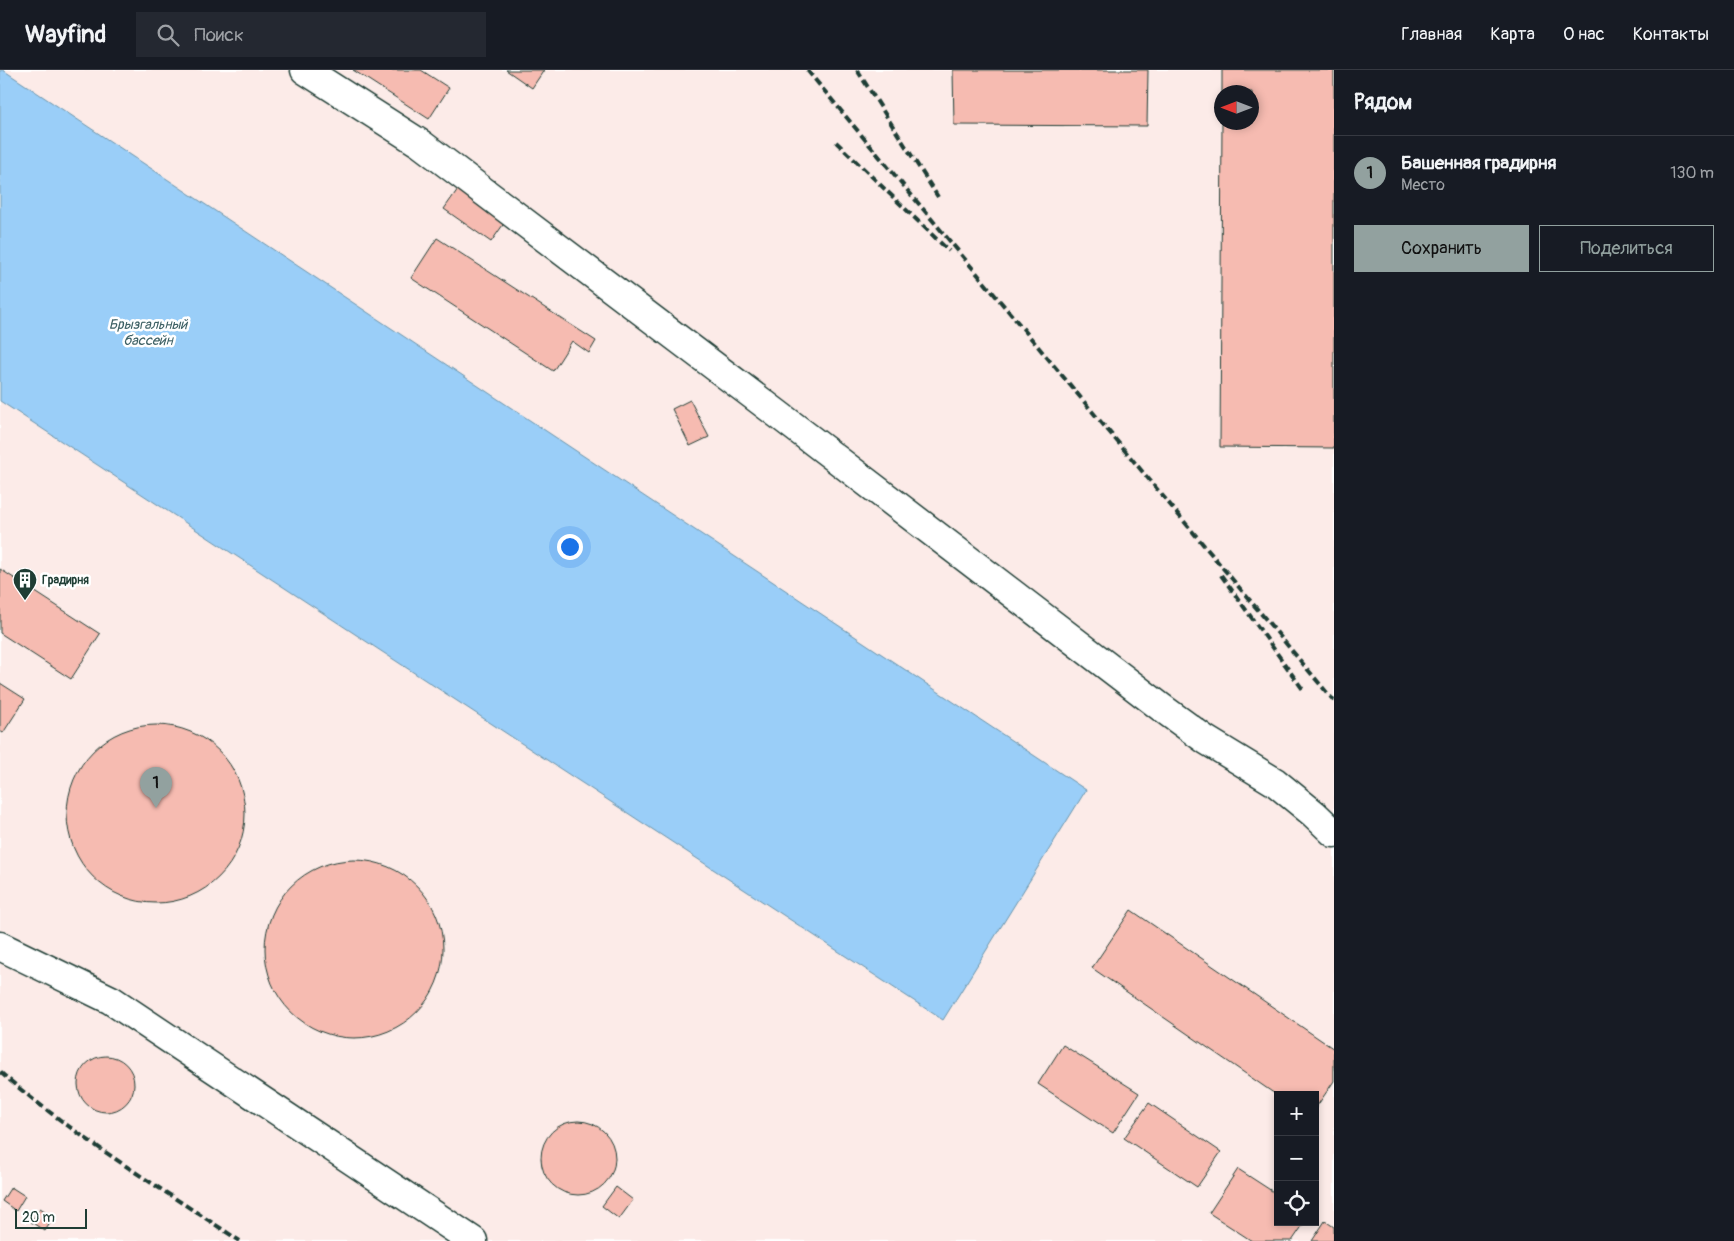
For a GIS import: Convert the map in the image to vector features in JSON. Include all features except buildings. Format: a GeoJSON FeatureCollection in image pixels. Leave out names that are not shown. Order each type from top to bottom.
{"type":"FeatureCollection","features":[{"type":"Feature","properties":{"kind":"lane"},"geometry":{"type":"LineString","coordinates":[[305,70],[421,144],[1162,708],[1206,740],[1275,782],[1334,833]]}},
{"type":"Feature","properties":{"kind":"lane"},"geometry":{"type":"LineString","coordinates":[[0,946],[111,1000],[474,1241]]}},
{"type":"Feature","properties":{"kind":"shaded area"},"geometry":{"type":"Polygon","coordinates":[[[0,70],[1334,70],[1334,1241],[0,1241],[0,70]]]}},
{"type":"Feature","properties":{"kind":"water","name":"Брызгальный бассейн"},"geometry":{"type":"Polygon","coordinates":[[[0,70],[3,70],[1086,790],[943,1020],[0,401],[0,70]]]}},
{"type":"Feature","properties":{"kind":"railway"},"geometry":{"type":"LineString","coordinates":[[807,70],[1334,701]]}},
{"type":"Feature","properties":{"kind":"railway"},"geometry":{"type":"LineString","coordinates":[[857,70],[938,197]]}},
{"type":"Feature","properties":{"kind":"railway"},"geometry":{"type":"LineString","coordinates":[[836,142],[949,251]]}},
{"type":"Feature","properties":{"kind":"railway"},"geometry":{"type":"LineString","coordinates":[[1221,575],[1304,691]]}},
{"type":"Feature","properties":{"kind":"railway"},"geometry":{"type":"LineString","coordinates":[[0,1072],[57,1118],[148,1181],[240,1241]]}},
{"type":"Feature","properties":{"kind":"place","name":"Градирня"},"geometry":{"type":"Point","coordinates":[25,601]}},
{"type":"Feature","properties":{"kind":"place","name":"Башенная градирня"},"geometry":{"type":"Point","coordinates":[156,808]}}]}
